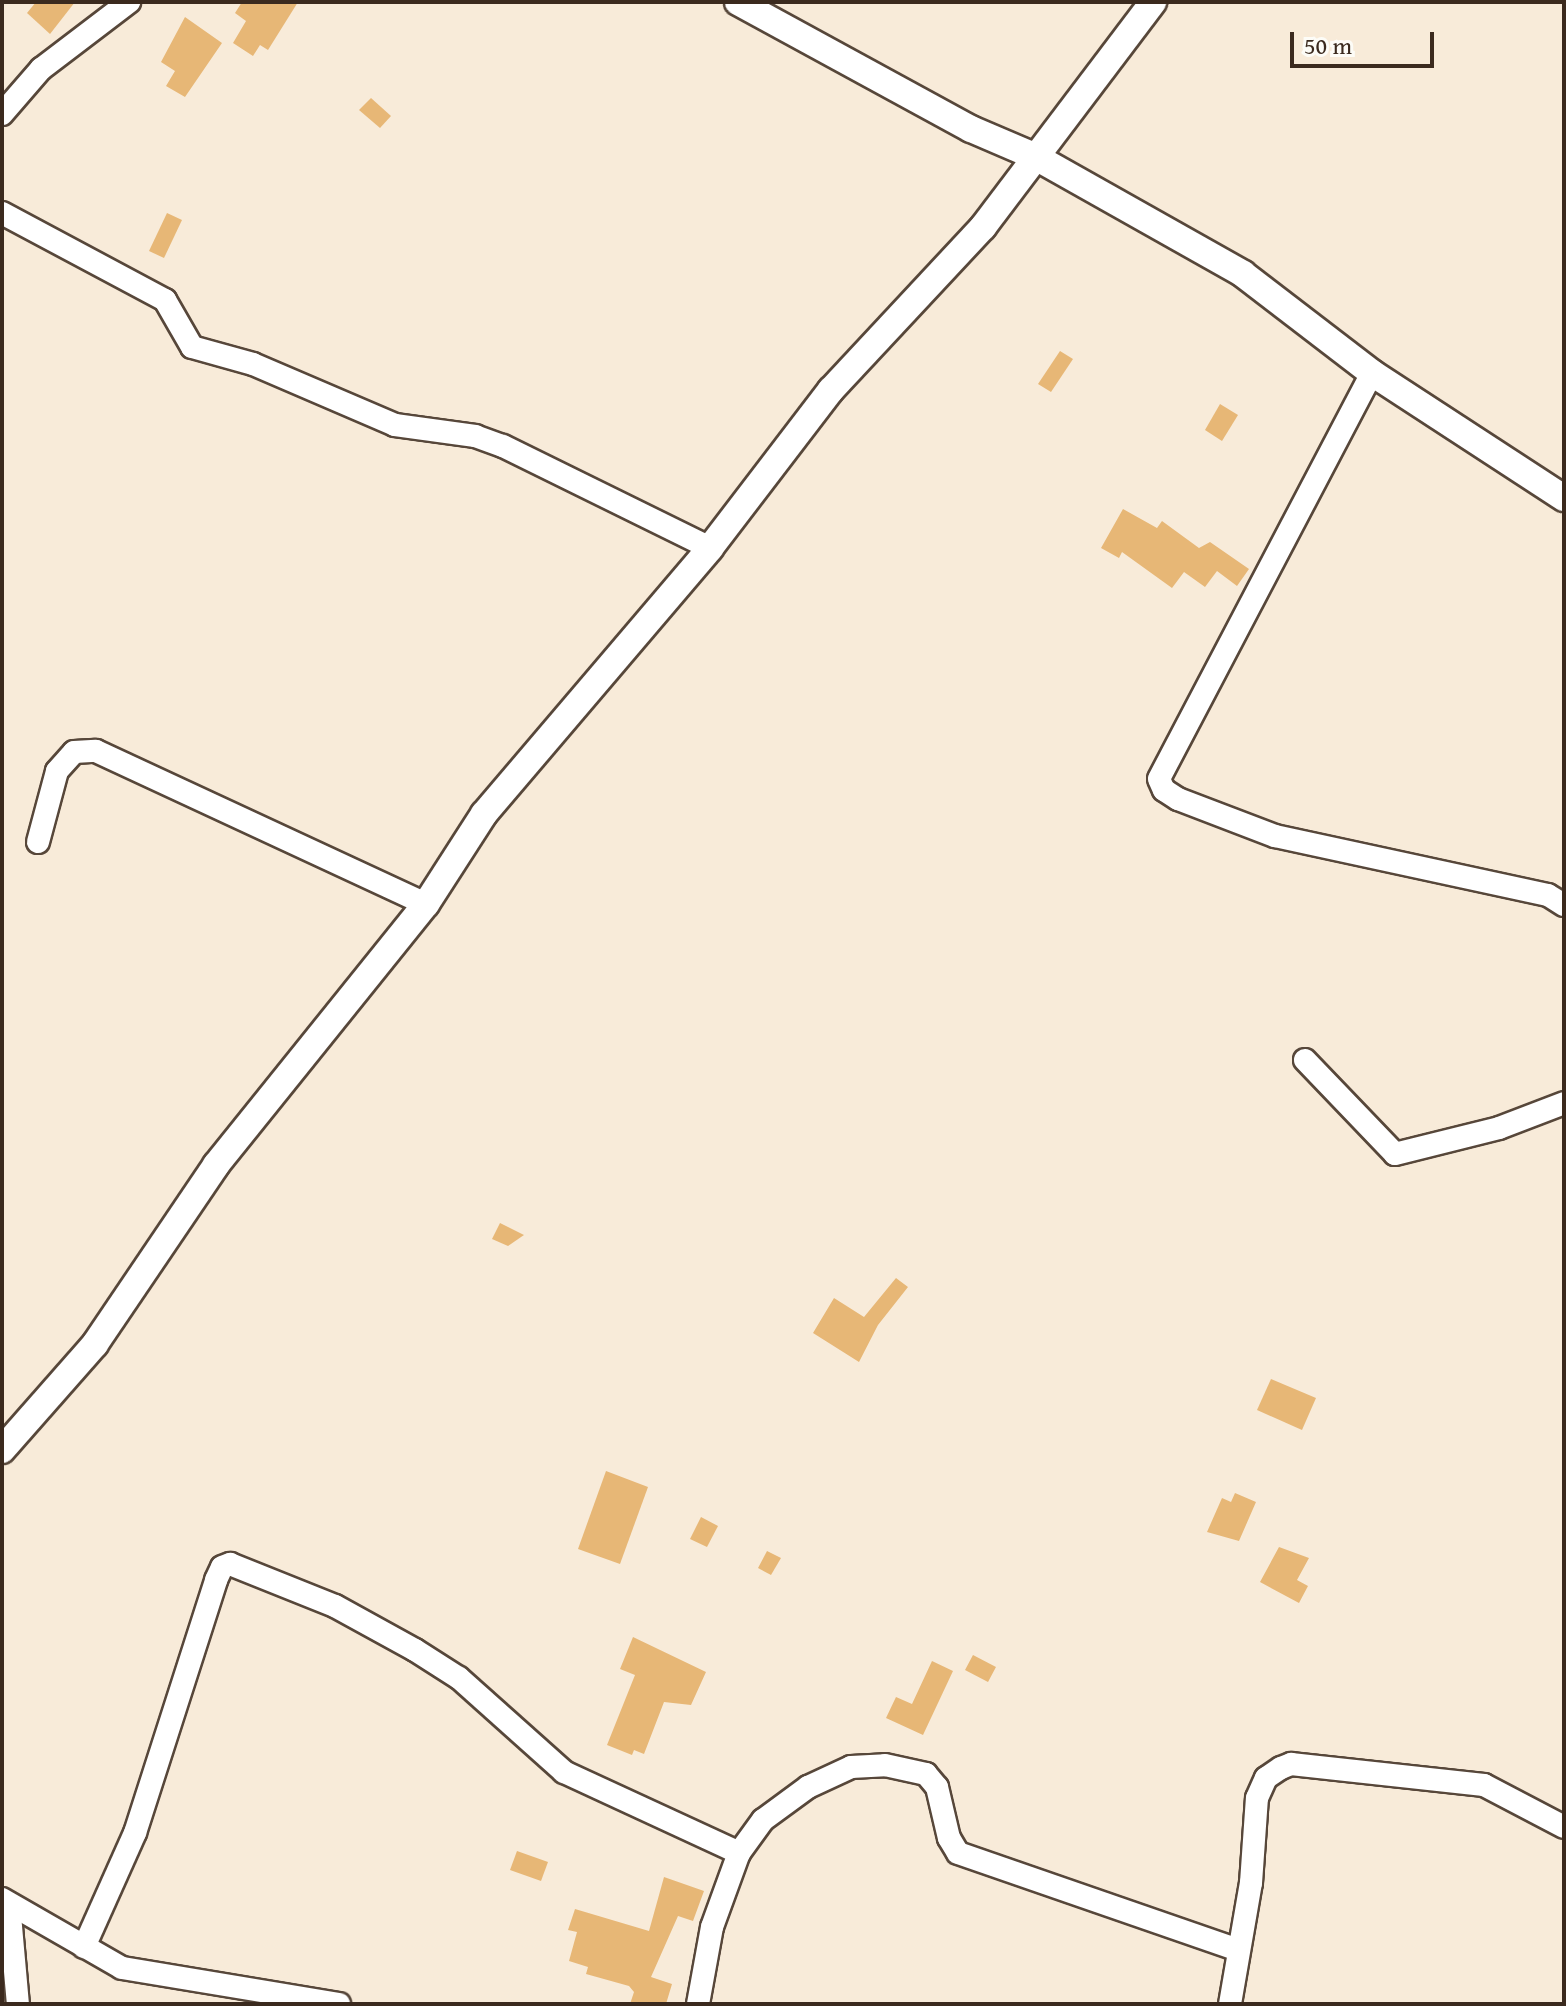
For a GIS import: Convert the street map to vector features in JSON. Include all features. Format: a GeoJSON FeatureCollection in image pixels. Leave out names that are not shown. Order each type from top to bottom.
{"type":"FeatureCollection","features":[{"type":"Feature","properties":{"kind":"street"},"geometry":{"type":"LineString","coordinates":[[2,114],[41,69],[129,2]]}},
{"type":"Feature","properties":{"kind":"street"},"geometry":{"type":"LineString","coordinates":[[738,2],[971,129],[1034,156],[1243,274],[1372,373],[1564,498]]}},
{"type":"Feature","properties":{"kind":"street"},"geometry":{"type":"LineString","coordinates":[[2,1450],[95,1344],[216,1165],[426,904],[484,814],[710,548],[822,400],[983,227],[1153,2]]}},
{"type":"Feature","properties":{"kind":"street"},"geometry":{"type":"LineString","coordinates":[[2,213],[165,300],[182,337],[204,353],[253,364],[395,425],[475,436],[503,446],[710,548]]}},
{"type":"Feature","properties":{"kind":"street"},"geometry":{"type":"LineString","coordinates":[[1372,373],[1159,779],[1164,790],[1178,799],[1275,836],[1548,895],[1564,905]]}},
{"type":"Feature","properties":{"kind":"street"},"geometry":{"type":"LineString","coordinates":[[38,842],[57,771],[74,752],[96,751],[426,904]]}},
{"type":"Feature","properties":{"kind":"street"},"geometry":{"type":"LineString","coordinates":[[1305,1060],[1395,1154],[1499,1128],[1564,1103]]}},
{"type":"Feature","properties":{"kind":"street"},"geometry":{"type":"LineString","coordinates":[[84,1947],[135,1833],[216,1580],[222,1567],[230,1564],[335,1606],[415,1650],[459,1678],[564,1772],[739,1853]]}},
{"type":"Feature","properties":{"kind":"street"},"geometry":{"type":"LineString","coordinates":[[1230,2004],[1251,1883],[1257,1798],[1266,1778],[1281,1768],[1291,1764],[1484,1785],[1564,1827]]}},
{"type":"Feature","properties":{"kind":"street"},"geometry":{"type":"LineString","coordinates":[[698,2004],[712,1927],[739,1853],[763,1820],[808,1787],[851,1767],[900,1768],[926,1774],[937,1787],[949,1838],[958,1853],[1238,1950]]}},
{"type":"Feature","properties":{"kind":"street"},"geometry":{"type":"LineString","coordinates":[[5,1901],[51,1931],[122,1968],[339,2004]]}},
{"type":"Feature","properties":{"kind":"street"},"geometry":{"type":"LineString","coordinates":[[5,1901],[8,1957],[18,2004]]}},
{"type":"Feature","properties":{"kind":"street"},"geometry":{"type":"LineString","coordinates":[[8,1957],[51,1931]]}},
{"type":"Feature","properties":{"kind":"building"},"geometry":{"type":"Polygon","coordinates":[[[36,2],[75,2],[50,34],[27,13],[36,2]]]}},
{"type":"Feature","properties":{"kind":"building"},"geometry":{"type":"Polygon","coordinates":[[[242,2],[298,2],[268,50],[260,45],[253,56],[233,43],[246,21],[235,13],[242,2]]]}},
{"type":"Feature","properties":{"kind":"building"},"geometry":{"type":"Polygon","coordinates":[[[185,17],[222,43],[185,97],[166,86],[175,71],[161,62],[185,17]]]}},
{"type":"Feature","properties":{"kind":"building"},"geometry":{"type":"Polygon","coordinates":[[[371,98],[391,116],[380,128],[359,110],[371,98]]]}},
{"type":"Feature","properties":{"kind":"building"},"geometry":{"type":"Polygon","coordinates":[[[167,213],[182,220],[164,258],[149,251],[167,213]]]}},
{"type":"Feature","properties":{"kind":"building"},"geometry":{"type":"Polygon","coordinates":[[[1060,351],[1073,359],[1051,392],[1038,384],[1060,351]]]}},
{"type":"Feature","properties":{"kind":"building"},"geometry":{"type":"Polygon","coordinates":[[[1220,404],[1238,415],[1222,441],[1205,430],[1220,404]]]}},
{"type":"Feature","properties":{"kind":"building"},"geometry":{"type":"Polygon","coordinates":[[[1123,509],[1157,528],[1162,521],[1199,548],[1210,542],[1249,569],[1237,586],[1217,571],[1205,587],[1184,572],[1172,588],[1122,552],[1119,558],[1101,548],[1123,509]]]}},
{"type":"Feature","properties":{"kind":"building"},"geometry":{"type":"Polygon","coordinates":[[[500,1223],[524,1235],[508,1246],[492,1239],[500,1223]]]}},
{"type":"Feature","properties":{"kind":"building"},"geometry":{"type":"Polygon","coordinates":[[[896,1278],[908,1287],[878,1325],[859,1362],[813,1333],[834,1298],[864,1317],[896,1278]]]}},
{"type":"Feature","properties":{"kind":"building"},"geometry":{"type":"Polygon","coordinates":[[[1271,1379],[1316,1398],[1302,1430],[1257,1410],[1271,1379]]]}},
{"type":"Feature","properties":{"kind":"building"},"geometry":{"type":"Polygon","coordinates":[[[606,1471],[648,1487],[620,1564],[578,1549],[606,1471]]]}},
{"type":"Feature","properties":{"kind":"building"},"geometry":{"type":"Polygon","coordinates":[[[1235,1493],[1256,1502],[1239,1541],[1207,1532],[1222,1498],[1231,1502],[1235,1493]]]}},
{"type":"Feature","properties":{"kind":"building"},"geometry":{"type":"Polygon","coordinates":[[[701,1517],[718,1526],[707,1547],[690,1539],[701,1517]]]}},
{"type":"Feature","properties":{"kind":"building"},"geometry":{"type":"Polygon","coordinates":[[[1279,1547],[1309,1558],[1297,1580],[1308,1586],[1299,1603],[1260,1582],[1279,1547]]]}},
{"type":"Feature","properties":{"kind":"building"},"geometry":{"type":"Polygon","coordinates":[[[767,1551],[781,1558],[771,1575],[758,1568],[767,1551]]]}},
{"type":"Feature","properties":{"kind":"building"},"geometry":{"type":"Polygon","coordinates":[[[633,1637],[706,1672],[691,1705],[664,1702],[644,1754],[634,1750],[632,1755],[607,1745],[635,1675],[620,1669],[633,1637]]]}},
{"type":"Feature","properties":{"kind":"building"},"geometry":{"type":"Polygon","coordinates":[[[973,1655],[996,1667],[988,1682],[965,1670],[973,1655]]]}},
{"type":"Feature","properties":{"kind":"building"},"geometry":{"type":"Polygon","coordinates":[[[932,1661],[953,1671],[923,1735],[886,1718],[896,1697],[912,1704],[932,1661]]]}},
{"type":"Feature","properties":{"kind":"building"},"geometry":{"type":"Polygon","coordinates":[[[517,1851],[548,1862],[541,1881],[510,1870],[517,1851]]]}},
{"type":"Feature","properties":{"kind":"building"},"geometry":{"type":"Polygon","coordinates":[[[664,1877],[704,1891],[693,1921],[678,1916],[651,1977],[672,1984],[666,2004],[630,2004],[634,1992],[629,1986],[586,1974],[588,1967],[569,1961],[577,1932],[568,1930],[575,1909],[649,1931],[664,1877]]]}}]}
